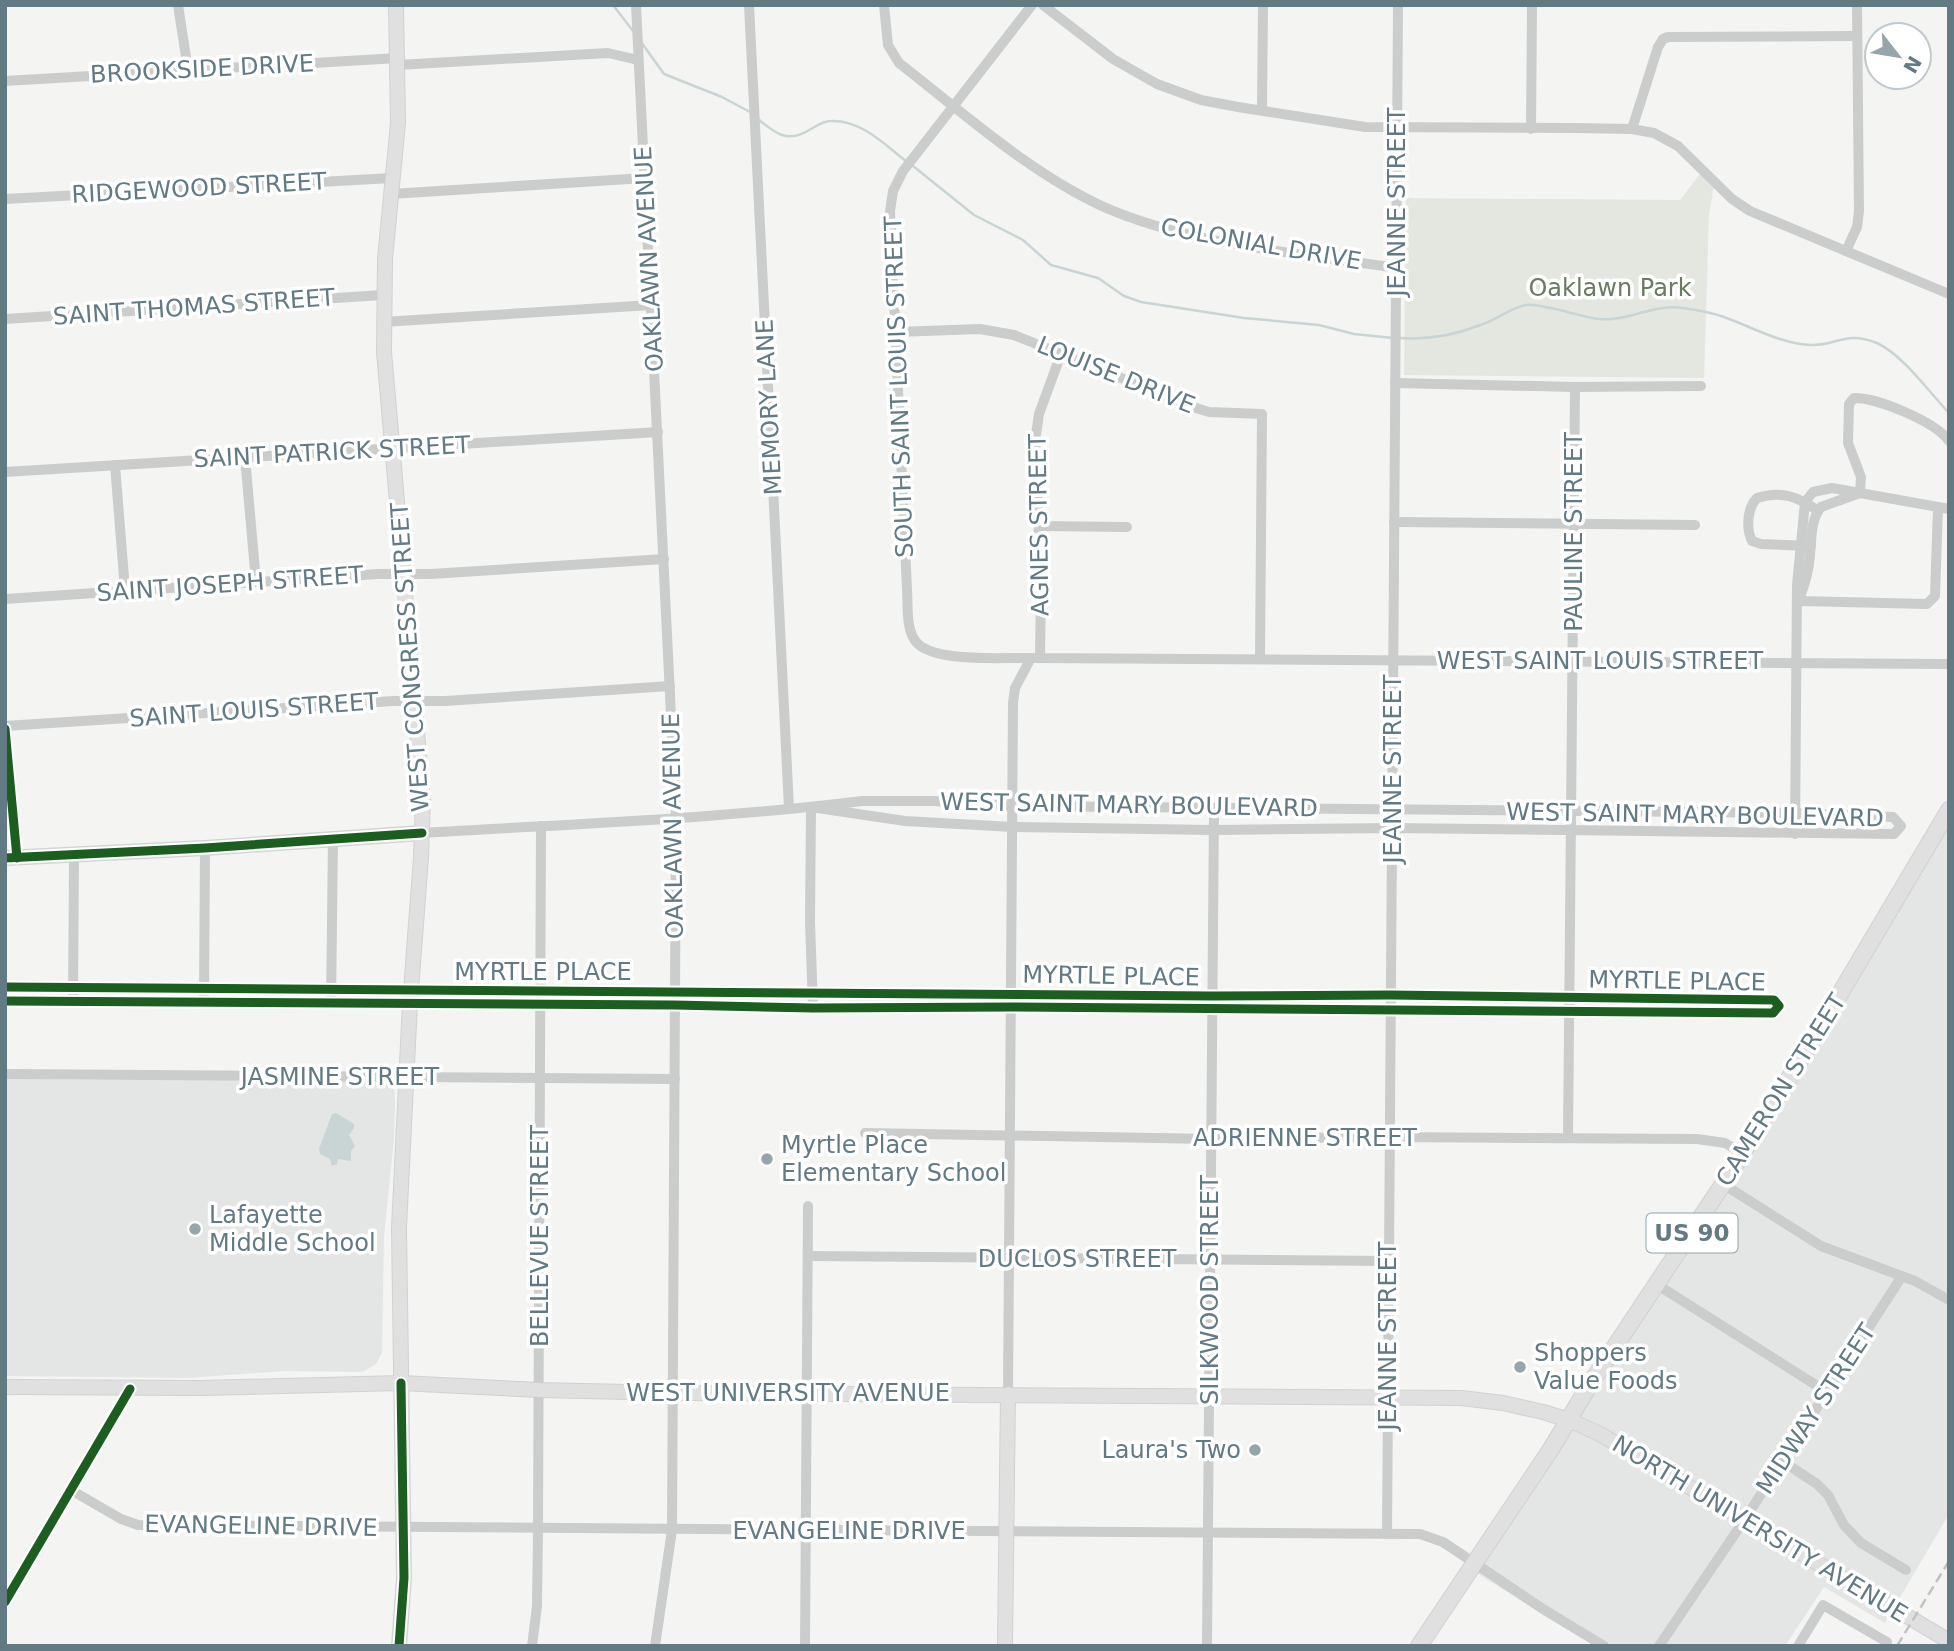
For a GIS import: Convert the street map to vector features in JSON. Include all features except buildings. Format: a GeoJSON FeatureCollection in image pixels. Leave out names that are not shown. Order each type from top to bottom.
{"type":"FeatureCollection","features":[{"type":"Feature","properties":{"kind":"main road","name":"WEST CONGRESS STREET"},"geometry":{"type":"LineString","coordinates":[[396,5],[398,123],[383,322],[422,773],[422,833],[410,997],[399,1228],[404,1587],[399,1646]]}},
{"type":"Feature","properties":{"kind":"main road","name":"CAMERON STREET"},"geometry":{"type":"LineString","coordinates":[[1419,1646],[1656,1284],[1691,1236],[1811,1044],[1949,810]]}},
{"type":"Feature","properties":{"kind":"main road","name":"WEST SAINT MARY BOULEVARD"},"geometry":{"type":"LineString","coordinates":[[11,858],[422,833]]}},
{"type":"Feature","properties":{"kind":"main road","name":"WEST UNIVERSITY AVENUE"},"geometry":{"type":"LineString","coordinates":[[5,1387],[281,1388],[401,1383],[673,1393],[1478,1399],[1524,1407],[1569,1420]]}},
{"type":"Feature","properties":{"kind":"main road"},"geometry":{"type":"LineString","coordinates":[[1005,1646],[1008,1394]]}},
{"type":"Feature","properties":{"kind":"main road","name":"NORTH UNIVERSITY AVENUE"},"geometry":{"type":"LineString","coordinates":[[1569,1420],[1600,1434],[1949,1641]]}},
{"type":"Feature","properties":{"kind":"street"},"geometry":{"type":"LineString","coordinates":[[177,5],[187,51],[188,70]]}},
{"type":"Feature","properties":{"kind":"street","name":"OAKLAWN AVENUE"},"geometry":{"type":"LineString","coordinates":[[636,5],[676,817],[672,1530],[655,1646]]}},
{"type":"Feature","properties":{"kind":"street","name":"MEMORY LANE"},"geometry":{"type":"LineString","coordinates":[[749,5],[789,808]]}},
{"type":"Feature","properties":{"kind":"street","name":"COLONIAL DRIVE"},"geometry":{"type":"LineString","coordinates":[[884,5],[888,45],[899,63],[1041,172],[1079,195],[1128,217],[1210,239],[1396,268]]}},
{"type":"Feature","properties":{"kind":"street","name":"SOUTH SAINT LOUIS STREET"},"geometry":{"type":"LineString","coordinates":[[918,645],[910,626],[891,195],[903,171],[1032,5]]}},
{"type":"Feature","properties":{"kind":"street"},"geometry":{"type":"LineString","coordinates":[[1043,5],[1113,59],[1157,84],[1201,100],[1366,127],[1632,129],[1654,133],[1678,146],[1732,199],[1751,211],[1949,294]]}},
{"type":"Feature","properties":{"kind":"street"},"geometry":{"type":"LineString","coordinates":[[1262,110],[1263,5]]}},
{"type":"Feature","properties":{"kind":"street","name":"JEANNE STREET"},"geometry":{"type":"LineString","coordinates":[[1387,1534],[1398,5]]}},
{"type":"Feature","properties":{"kind":"street"},"geometry":{"type":"LineString","coordinates":[[1531,129],[1532,5]]}},
{"type":"Feature","properties":{"kind":"street"},"geometry":{"type":"LineString","coordinates":[[1846,251],[1857,227],[1859,211],[1857,5]]}},
{"type":"Feature","properties":{"kind":"street"},"geometry":{"type":"LineString","coordinates":[[1632,129],[1658,47],[1663,39],[1673,36],[1857,36]]}},
{"type":"Feature","properties":{"kind":"street","name":"BROOKSIDE DRIVE"},"geometry":{"type":"LineString","coordinates":[[5,81],[188,70],[608,53],[638,60]]}},
{"type":"Feature","properties":{"kind":"street","name":"RIDGEWOOD STREET"},"geometry":{"type":"LineString","coordinates":[[5,199],[393,178]]}},
{"type":"Feature","properties":{"kind":"street"},"geometry":{"type":"LineString","coordinates":[[391,194],[645,178]]}},
{"type":"Feature","properties":{"kind":"street","name":"SAINT THOMAS STREET"},"geometry":{"type":"LineString","coordinates":[[5,319],[383,295]]}},
{"type":"Feature","properties":{"kind":"street"},"geometry":{"type":"LineString","coordinates":[[383,322],[651,305]]}},
{"type":"Feature","properties":{"kind":"street","name":"LOUISE DRIVE"},"geometry":{"type":"LineString","coordinates":[[896,332],[996,330],[1196,408],[1209,412],[1262,414],[1260,658]]}},
{"type":"Feature","properties":{"kind":"street","name":"AGNES STREET"},"geometry":{"type":"LineString","coordinates":[[1008,1394],[1013,703],[1015,688],[1035,658],[1039,526],[1035,452],[1037,422],[1061,354]]}},
{"type":"Feature","properties":{"kind":"street"},"geometry":{"type":"LineString","coordinates":[[1395,383],[1575,387],[1701,386]]}},
{"type":"Feature","properties":{"kind":"street","name":"PAULINE STREET"},"geometry":{"type":"LineString","coordinates":[[1568,1138],[1575,387]]}},
{"type":"Feature","properties":{"kind":"street"},"geometry":{"type":"LineString","coordinates":[[1860,493],[1861,477],[1848,443],[1849,404],[1854,398],[1875,402],[1922,419],[1938,429],[1949,441]]}},
{"type":"Feature","properties":{"kind":"street","name":"SAINT PATRICK STREET"},"geometry":{"type":"LineString","coordinates":[[5,472],[658,432]]}},
{"type":"Feature","properties":{"kind":"street"},"geometry":{"type":"LineString","coordinates":[[245,457],[256,582]]}},
{"type":"Feature","properties":{"kind":"street"},"geometry":{"type":"LineString","coordinates":[[115,465],[125,590]]}},
{"type":"Feature","properties":{"kind":"street"},"geometry":{"type":"LineString","coordinates":[[1798,601],[1927,604],[1933,601],[1936,596],[1943,508],[1860,493],[1824,489],[1813,492],[1805,502],[1805,546]]}},
{"type":"Feature","properties":{"kind":"street"},"geometry":{"type":"LineString","coordinates":[[1795,834],[1797,586],[1805,546],[1818,511],[1821,507],[1860,493]]}},
{"type":"Feature","properties":{"kind":"street"},"geometry":{"type":"LineString","coordinates":[[1805,546],[1761,544],[1752,541],[1749,534],[1749,511],[1757,498],[1766,495],[1792,496],[1818,511]]}},
{"type":"Feature","properties":{"kind":"street"},"geometry":{"type":"LineString","coordinates":[[1394,522],[1695,525]]}},
{"type":"Feature","properties":{"kind":"street"},"geometry":{"type":"LineString","coordinates":[[1039,526],[1127,527]]}},
{"type":"Feature","properties":{"kind":"street","name":"SAINT JOSEPH STREET"},"geometry":{"type":"LineString","coordinates":[[5,599],[664,559]]}},
{"type":"Feature","properties":{"kind":"street","name":"WEST SAINT LOUIS STREET"},"geometry":{"type":"LineString","coordinates":[[918,645],[935,654],[949,656],[1035,658],[1949,664]]}},
{"type":"Feature","properties":{"kind":"street","name":"SAINT LOUIS STREET"},"geometry":{"type":"LineString","coordinates":[[5,727],[670,686]]}},
{"type":"Feature","properties":{"kind":"street"},"geometry":{"type":"LineString","coordinates":[[5,727],[11,858]]}},
{"type":"Feature","properties":{"kind":"street","name":"WEST SAINT MARY BOULEVARD"},"geometry":{"type":"LineString","coordinates":[[422,833],[676,817],[862,801],[1214,809],[1795,813],[1893,817],[1901,826],[1894,834],[1013,827],[905,821],[811,807]]}},
{"type":"Feature","properties":{"kind":"street"},"geometry":{"type":"LineString","coordinates":[[811,807],[810,922],[813,1008]]}},
{"type":"Feature","properties":{"kind":"street","name":"SILKWOOD STREET"},"geometry":{"type":"LineString","coordinates":[[1207,1646],[1214,809]]}},
{"type":"Feature","properties":{"kind":"street","name":"BELLEVUE STREET"},"geometry":{"type":"LineString","coordinates":[[533,1646],[537,1606],[538,1528],[541,826]]}},
{"type":"Feature","properties":{"kind":"street"},"geometry":{"type":"LineString","coordinates":[[331,1004],[333,838]]}},
{"type":"Feature","properties":{"kind":"street"},"geometry":{"type":"LineString","coordinates":[[203,1002],[205,848]]}},
{"type":"Feature","properties":{"kind":"street"},"geometry":{"type":"LineString","coordinates":[[73,1002],[74,855]]}},
{"type":"Feature","properties":{"kind":"street","name":"MYRTLE PLACE"},"geometry":{"type":"LineString","coordinates":[[5,987],[331,989],[410,997],[541,1005],[813,1008],[1773,1013],[1779,1006],[1774,1000],[1390,995],[541,991],[410,997],[331,1004],[5,1001]]}},
{"type":"Feature","properties":{"kind":"street","name":"JASMINE STREET"},"geometry":{"type":"LineString","coordinates":[[5,1074],[675,1079]]}},
{"type":"Feature","properties":{"kind":"street","name":"ADRIENNE STREET"},"geometry":{"type":"LineString","coordinates":[[865,1133],[1210,1139],[1697,1139],[1725,1143],[1742,1153]]}},
{"type":"Feature","properties":{"kind":"street"},"geometry":{"type":"LineString","coordinates":[[1723,1184],[1821,1246],[1902,1276],[1949,1300]]}},
{"type":"Feature","properties":{"kind":"street"},"geometry":{"type":"LineString","coordinates":[[805,1646],[808,1206]]}},
{"type":"Feature","properties":{"kind":"street","name":"DUCLOS STREET"},"geometry":{"type":"LineString","coordinates":[[808,1256],[1388,1261]]}},
{"type":"Feature","properties":{"kind":"street","name":"MIDWAY STREET"},"geometry":{"type":"LineString","coordinates":[[1659,1646],[1745,1519],[1902,1276]]}},
{"type":"Feature","properties":{"kind":"street"},"geometry":{"type":"LineString","coordinates":[[1656,1284],[1827,1392]]}},
{"type":"Feature","properties":{"kind":"street"},"geometry":{"type":"LineString","coordinates":[[5,1602],[130,1389]]}},
{"type":"Feature","properties":{"kind":"street"},"geometry":{"type":"LineString","coordinates":[[1782,1461],[1817,1484],[1828,1495],[1844,1525],[1861,1543],[1906,1570]]}},
{"type":"Feature","properties":{"kind":"street","name":"EVANGELINE DRIVE"},"geometry":{"type":"LineString","coordinates":[[71,1490],[121,1519],[138,1525],[1420,1534],[1431,1537],[1475,1563],[1604,1646]]}},
{"type":"Feature","properties":{"kind":"street"},"geometry":{"type":"LineString","coordinates":[[1798,1646],[1823,1605],[1887,1642]]}},
{"type":"Feature","properties":{"kind":"shaded area"},"geometry":{"type":"Polygon","coordinates":[[[1949,815],[1949,1514],[1885,1623],[1824,1587],[1785,1646],[1595,1646],[1478,1574],[1949,815]]]}},
{"type":"Feature","properties":{"kind":"shaded area","name":"Lafayette Middle School"},"geometry":{"type":"Polygon","coordinates":[[[5,1079],[387,1081],[394,1084],[394,1139],[384,1236],[382,1353],[376,1364],[363,1372],[286,1371],[186,1378],[5,1376],[5,1079]]]}},
{"type":"Feature","properties":{"kind":"shaded area"},"geometry":{"type":"Polygon","coordinates":[[[336,1113],[354,1124],[349,1135],[355,1146],[351,1151],[351,1161],[338,1159],[337,1164],[332,1166],[330,1159],[320,1154],[319,1149],[332,1114],[336,1113]]]}},
{"type":"Feature","properties":{"kind":"green space","name":"Oaklawn Park"},"geometry":{"type":"Polygon","coordinates":[[[1700,174],[1714,185],[1709,215],[1704,378],[1404,375],[1406,198],[1680,200],[1700,174]]]}},
{"type":"Feature","properties":{"kind":"waterway"},"geometry":{"type":"LineString","coordinates":[[613,5],[633,31]]}},
{"type":"Feature","properties":{"kind":"waterway"},"geometry":{"type":"LineString","coordinates":[[641,42],[664,74],[722,97],[750,112]]}},
{"type":"Feature","properties":{"kind":"waterway"},"geometry":{"type":"LineString","coordinates":[[758,119],[777,133],[789,136],[796,136],[828,121],[853,125],[872,135],[907,162]]}},
{"type":"Feature","properties":{"kind":"waterway"},"geometry":{"type":"LineString","coordinates":[[913,166],[974,215],[1023,240],[1051,265],[1098,278],[1124,296],[1141,302],[1244,318],[1319,325],[1354,334],[1393,338]]}},
{"type":"Feature","properties":{"kind":"waterway"},"geometry":{"type":"LineString","coordinates":[[1400,338],[1442,336],[1463,331],[1526,305],[1599,319],[1620,318],[1662,308],[1683,308],[1719,315],[1799,344],[1819,345],[1849,338],[1877,343],[1906,365],[1949,413]]}},
{"type":"Feature","properties":{"kind":"railway"},"geometry":{"type":"LineString","coordinates":[[1897,1646],[1949,1561]]}},
{"type":"Feature","properties":{"kind":"cycle path"},"geometry":{"type":"LineString","coordinates":[[5,729],[17,858]]}},
{"type":"Feature","properties":{"kind":"cycle path"},"geometry":{"type":"LineString","coordinates":[[5,858],[422,833]]}},
{"type":"Feature","properties":{"kind":"cycle path"},"geometry":{"type":"LineString","coordinates":[[5,987],[1390,995],[1774,1000],[1779,1006],[1773,1013],[5,1001]]}},
{"type":"Feature","properties":{"kind":"cycle path"},"geometry":{"type":"LineString","coordinates":[[399,1646],[404,1578],[401,1383]]}},
{"type":"Feature","properties":{"kind":"cycle path"},"geometry":{"type":"LineString","coordinates":[[5,1602],[130,1389]]}},
{"type":"Feature","properties":{"kind":"place","name":"Myrtle Place Elementary School"},"geometry":{"type":"Point","coordinates":[767,1159]}},
{"type":"Feature","properties":{"kind":"place","name":"Lafayette Middle School"},"geometry":{"type":"Point","coordinates":[195,1229]}},
{"type":"Feature","properties":{"kind":"place","name":"Shoppers Value Foods"},"geometry":{"type":"Point","coordinates":[1520,1367]}},
{"type":"Feature","properties":{"kind":"place","name":"Laura's Two"},"geometry":{"type":"Point","coordinates":[1255,1450]}}]}
